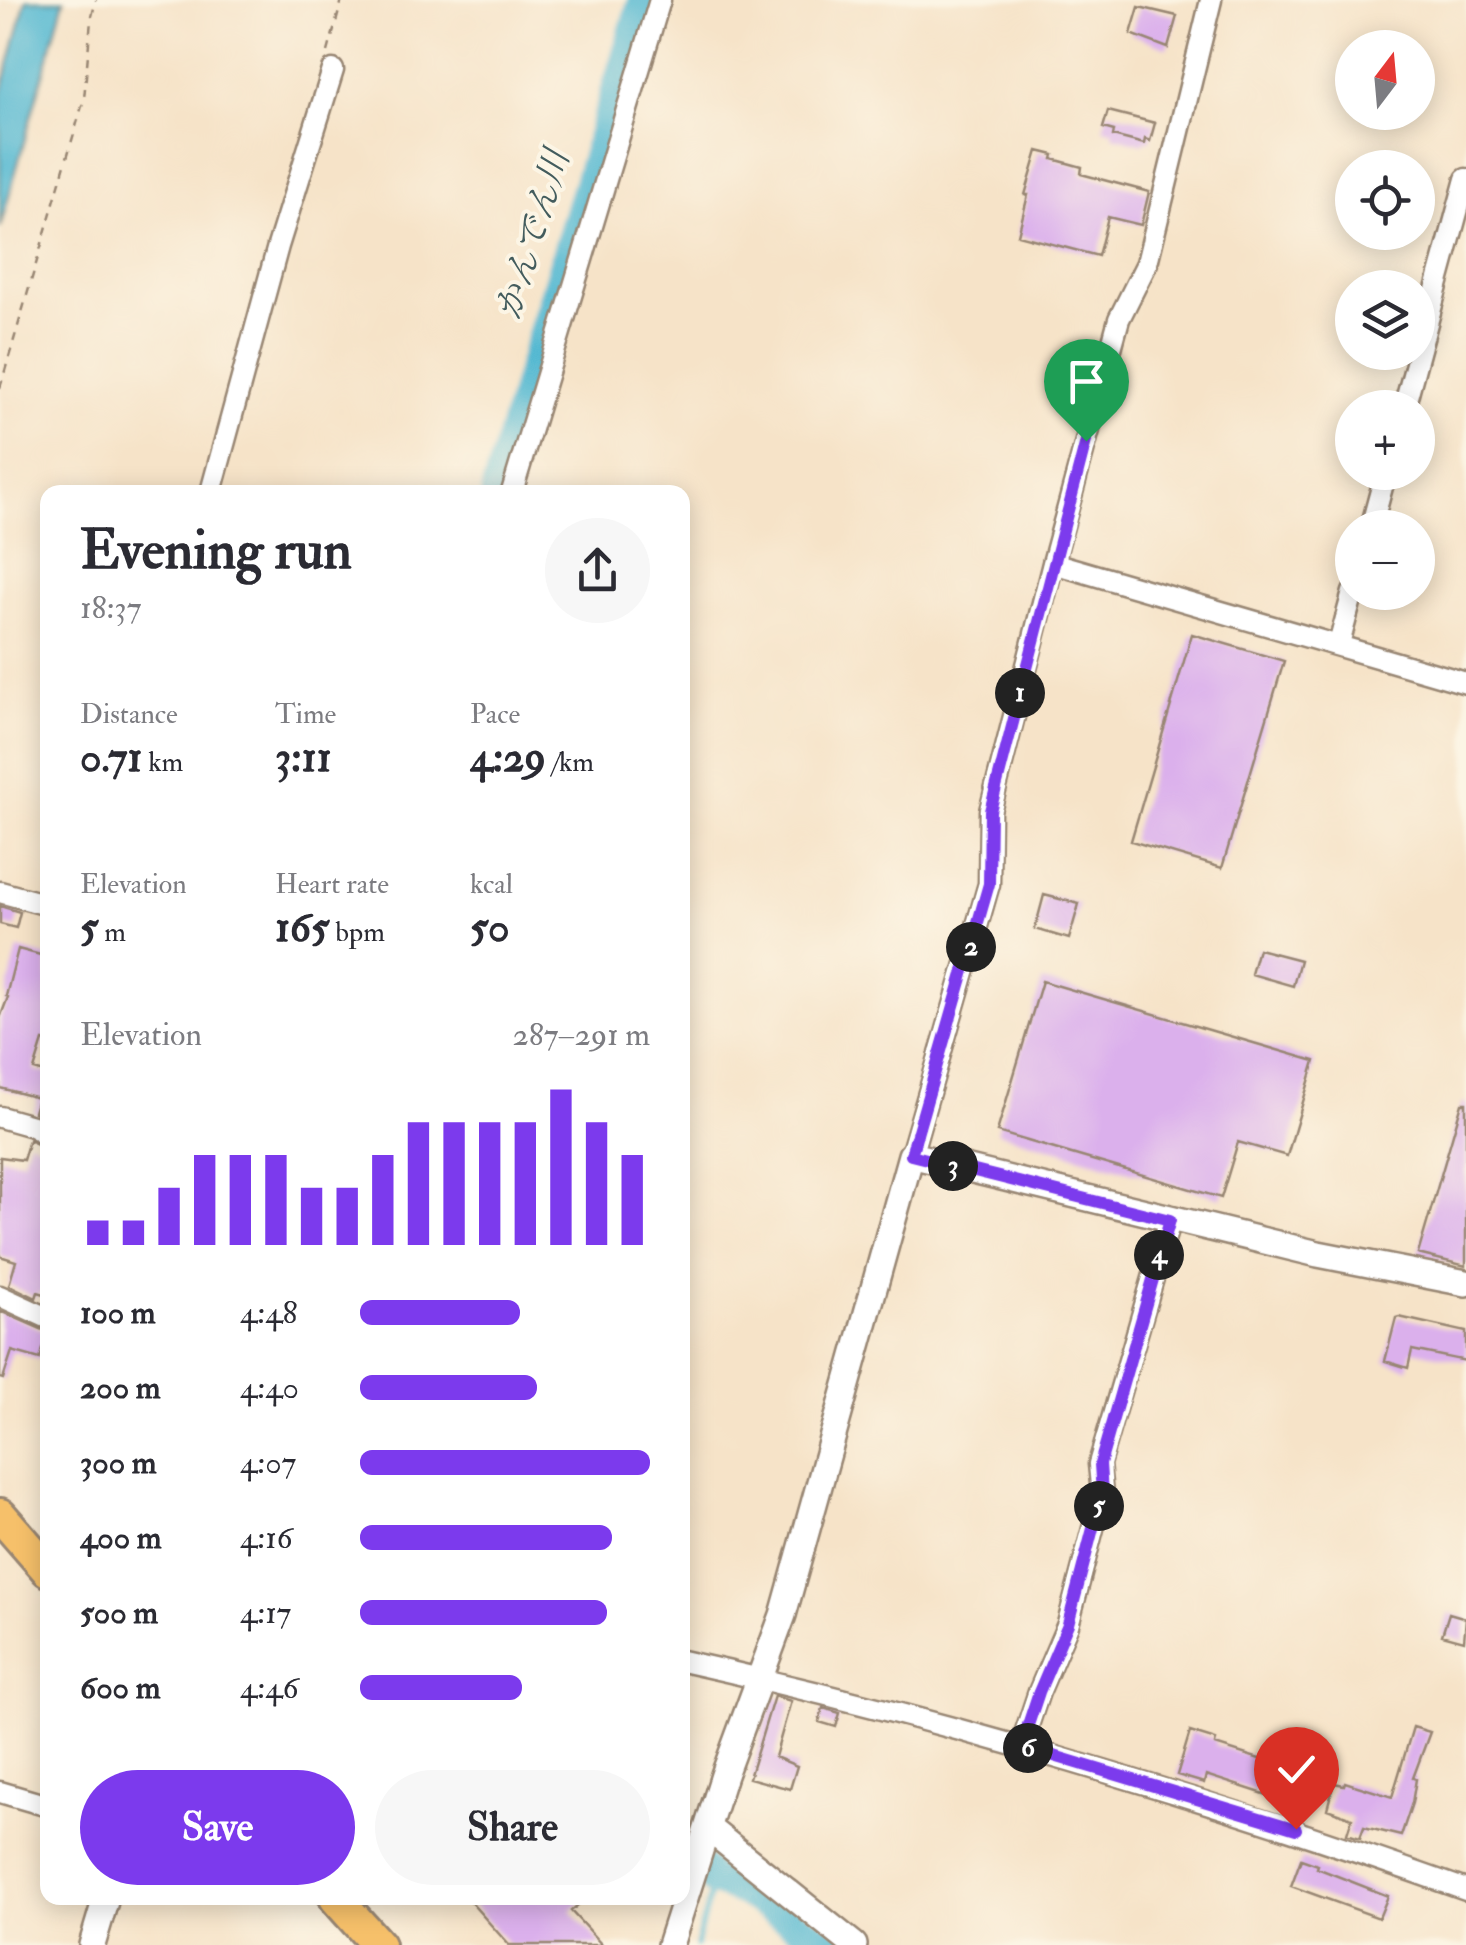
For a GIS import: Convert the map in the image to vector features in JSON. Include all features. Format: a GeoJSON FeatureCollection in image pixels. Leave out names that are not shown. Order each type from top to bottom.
{"type":"FeatureCollection","features":[{"type":"Feature","properties":{"kind":"main road"},"geometry":{"type":"LineString","coordinates":[[0,1516],[40,1561]]}},
{"type":"Feature","properties":{"kind":"main road"},"geometry":{"type":"LineString","coordinates":[[342,1905],[378,1945]]}},
{"type":"Feature","properties":{"kind":"street"},"geometry":{"type":"LineString","coordinates":[[514,485],[660,0]]}},
{"type":"Feature","properties":{"kind":"street"},"geometry":{"type":"LineString","coordinates":[[690,1880],[783,1615],[989,884],[990,811],[1052,563],[1119,319],[1146,263],[1211,0]]}},
{"type":"Feature","properties":{"kind":"street"},"geometry":{"type":"LineString","coordinates":[[213,485],[278,246],[333,70]]}},
{"type":"Feature","properties":{"kind":"street"},"geometry":{"type":"LineString","coordinates":[[1409,390],[1466,179]]}},
{"type":"Feature","properties":{"kind":"street"},"geometry":{"type":"LineString","coordinates":[[1052,563],[1466,683]]}},
{"type":"Feature","properties":{"kind":"street"},"geometry":{"type":"LineString","coordinates":[[1339,644],[1349,610]]}},
{"type":"Feature","properties":{"kind":"street"},"geometry":{"type":"LineString","coordinates":[[0,892],[40,903]]}},
{"type":"Feature","properties":{"kind":"street"},"geometry":{"type":"LineString","coordinates":[[0,1117],[40,1130]]}},
{"type":"Feature","properties":{"kind":"street"},"geometry":{"type":"LineString","coordinates":[[911,1155],[1318,1254],[1466,1282]]}},
{"type":"Feature","properties":{"kind":"street"},"geometry":{"type":"LineString","coordinates":[[1021,1746],[1068,1624],[1102,1494],[1100,1464],[1170,1220]]}},
{"type":"Feature","properties":{"kind":"street"},"geometry":{"type":"LineString","coordinates":[[0,1296],[40,1314]]}},
{"type":"Feature","properties":{"kind":"street"},"geometry":{"type":"LineString","coordinates":[[690,1663],[1021,1746],[1296,1829],[1466,1890]]}},
{"type":"Feature","properties":{"kind":"street"},"geometry":{"type":"LineString","coordinates":[[0,1792],[40,1804]]}},
{"type":"Feature","properties":{"kind":"street"},"geometry":{"type":"LineString","coordinates":[[703,1838],[854,1945]]}},
{"type":"Feature","properties":{"kind":"street"},"geometry":{"type":"LineString","coordinates":[[92,1945],[104,1905]]}},
{"type":"Feature","properties":{"kind":"street"},"geometry":{"type":"LineString","coordinates":[[670,1945],[682,1905]]}},
{"type":"Feature","properties":{"kind":"path"},"geometry":{"type":"LineString","coordinates":[[0,388],[84,99],[96,0]]}},
{"type":"Feature","properties":{"kind":"path"},"geometry":{"type":"LineString","coordinates":[[333,70],[324,67],[342,0]]}},
{"type":"Feature","properties":{"kind":"water"},"geometry":{"type":"Polygon","coordinates":[[[26,0],[64,0],[0,228],[0,98],[26,0]]]}},
{"type":"Feature","properties":{"kind":"building"},"geometry":{"type":"Polygon","coordinates":[[[1139,7],[1177,16],[1168,48],[1131,34],[1139,7]]]}},
{"type":"Feature","properties":{"kind":"building"},"geometry":{"type":"Polygon","coordinates":[[[1108,111],[1155,123],[1150,141],[1145,139],[1144,144],[1113,136],[1114,131],[1103,128],[1108,111]]]}},
{"type":"Feature","properties":{"kind":"building"},"geometry":{"type":"Polygon","coordinates":[[[1038,151],[1082,167],[1081,174],[1149,192],[1141,225],[1108,217],[1098,256],[1018,235],[1038,151]]]}},
{"type":"Feature","properties":{"kind":"building"},"geometry":{"type":"Polygon","coordinates":[[[1192,634],[1284,661],[1222,868],[1131,841],[1192,634]]]}},
{"type":"Feature","properties":{"kind":"building"},"geometry":{"type":"Polygon","coordinates":[[[1044,895],[1079,904],[1069,939],[1035,929],[1044,895]]]}},
{"type":"Feature","properties":{"kind":"building"},"geometry":{"type":"Polygon","coordinates":[[[0,906],[20,912],[16,928],[0,924],[0,906]]]}},
{"type":"Feature","properties":{"kind":"building"},"geometry":{"type":"Polygon","coordinates":[[[18,949],[40,955],[40,1051],[34,1070],[40,1072],[40,1115],[34,1112],[38,1098],[0,1088],[0,1018],[18,949]]]}},
{"type":"Feature","properties":{"kind":"building"},"geometry":{"type":"Polygon","coordinates":[[[1258,949],[1300,960],[1293,986],[1251,974],[1258,949]]]}},
{"type":"Feature","properties":{"kind":"building"},"geometry":{"type":"Polygon","coordinates":[[[1042,981],[1315,1061],[1287,1156],[1238,1142],[1221,1198],[997,1132],[1042,981]]]}},
{"type":"Feature","properties":{"kind":"building"},"geometry":{"type":"Polygon","coordinates":[[[1462,1103],[1466,1103],[1466,1266],[1418,1254],[1462,1103]]]}},
{"type":"Feature","properties":{"kind":"building"},"geometry":{"type":"Polygon","coordinates":[[[29,1140],[40,1145],[40,1293],[36,1298],[9,1285],[16,1261],[0,1256],[0,1157],[23,1160],[29,1140]]]}},
{"type":"Feature","properties":{"kind":"building"},"geometry":{"type":"Polygon","coordinates":[[[0,1311],[40,1328],[40,1359],[12,1351],[3,1379],[0,1311]]]}},
{"type":"Feature","properties":{"kind":"building"},"geometry":{"type":"Polygon","coordinates":[[[1399,1317],[1466,1332],[1466,1361],[1412,1350],[1408,1368],[1385,1361],[1399,1317]]]}},
{"type":"Feature","properties":{"kind":"building"},"geometry":{"type":"Polygon","coordinates":[[[1449,1613],[1466,1618],[1464,1641],[1442,1635],[1449,1613]]]}},
{"type":"Feature","properties":{"kind":"building"},"geometry":{"type":"Polygon","coordinates":[[[774,1696],[791,1701],[775,1757],[797,1766],[790,1789],[749,1778],[774,1696]]]}},
{"type":"Feature","properties":{"kind":"building"},"geometry":{"type":"Polygon","coordinates":[[[823,1708],[840,1713],[836,1727],[819,1722],[823,1708]]]}},
{"type":"Feature","properties":{"kind":"building"},"geometry":{"type":"Polygon","coordinates":[[[1413,1727],[1430,1732],[1413,1778],[1416,1779],[1412,1803],[1401,1836],[1364,1827],[1360,1838],[1347,1834],[1352,1818],[1327,1809],[1334,1783],[1345,1782],[1392,1797],[1413,1727]]]}},
{"type":"Feature","properties":{"kind":"building"},"geometry":{"type":"Polygon","coordinates":[[[1190,1732],[1216,1740],[1215,1745],[1301,1772],[1292,1803],[1206,1775],[1204,1783],[1177,1775],[1190,1732]]]}},
{"type":"Feature","properties":{"kind":"building"},"geometry":{"type":"Polygon","coordinates":[[[1301,1859],[1388,1896],[1379,1918],[1291,1886],[1301,1859]]]}},
{"type":"Feature","properties":{"kind":"building"},"geometry":{"type":"Polygon","coordinates":[[[473,1905],[578,1905],[571,1911],[602,1945],[509,1945],[473,1905]]]}},
{"type":"Feature","properties":{"kind":"waterway","name":"かんでん川"},"geometry":{"type":"LineString","coordinates":[[497,485],[643,0]]}},
{"type":"Feature","properties":{"kind":"waterway","name":"かんでん川"},"geometry":{"type":"LineString","coordinates":[[690,1856],[714,1881],[743,1892],[831,1945]]}},
{"type":"Feature","properties":{"kind":"waterway"},"geometry":{"type":"LineString","coordinates":[[696,1945],[714,1881]]}},
{"type":"Feature","properties":{"kind":"route"},"geometry":{"type":"LineString","coordinates":[[1086,441],[990,811],[989,884],[911,1155],[1170,1220],[1100,1464],[1102,1494],[1068,1624],[1021,1746],[1296,1829]]}}]}
